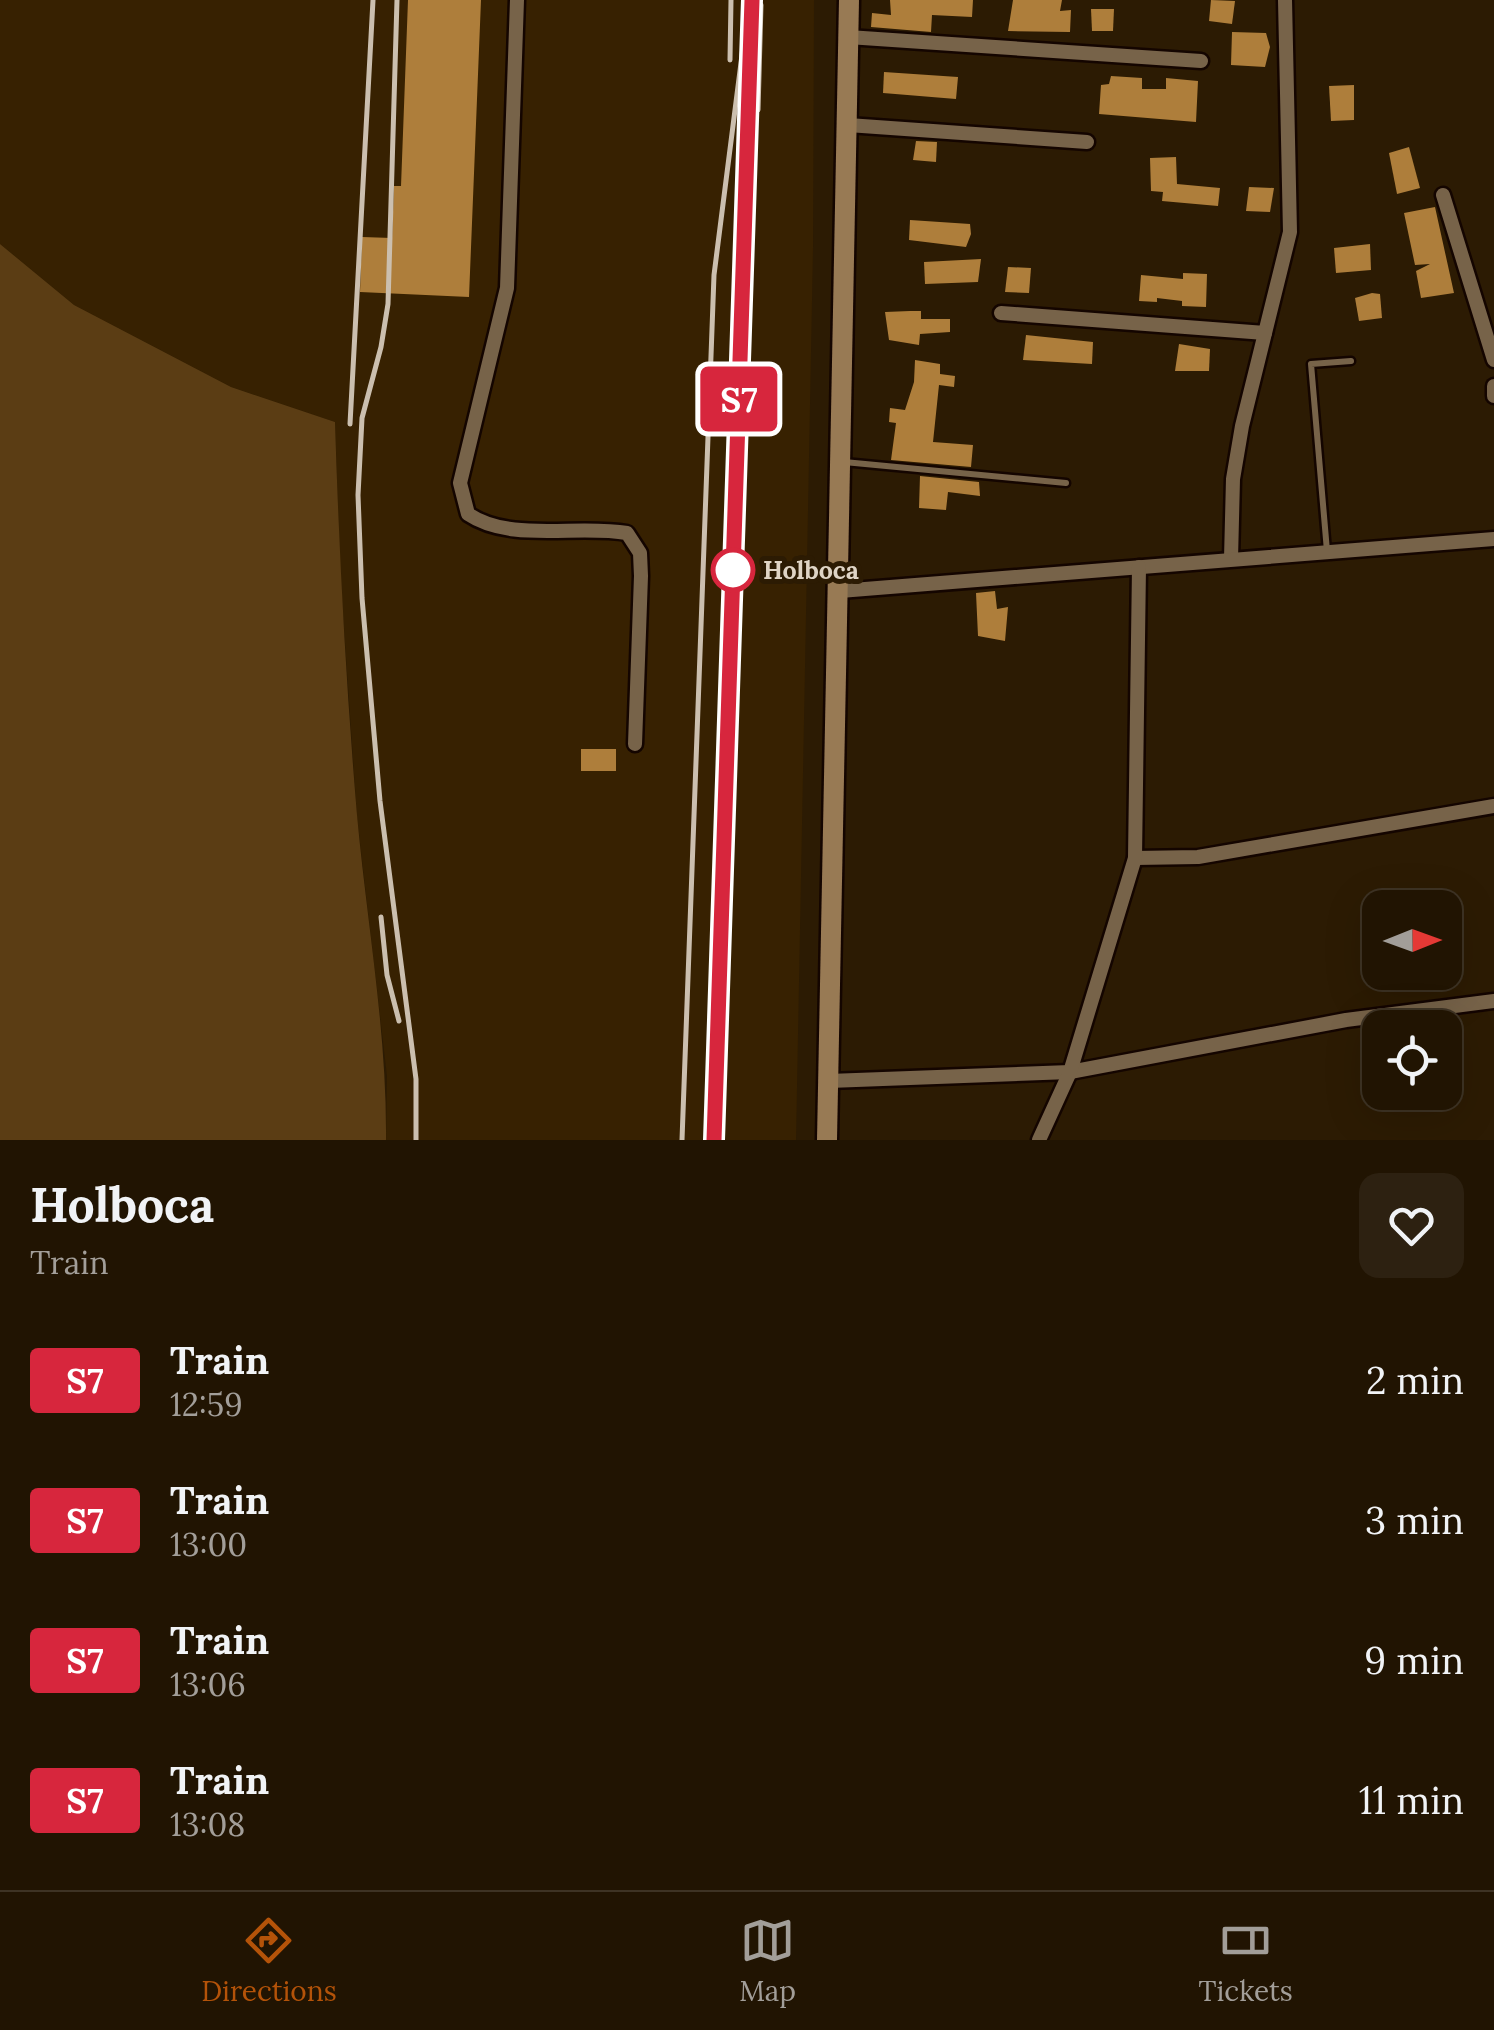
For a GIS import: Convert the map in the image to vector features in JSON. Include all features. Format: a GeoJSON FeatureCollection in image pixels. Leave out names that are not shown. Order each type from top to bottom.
{"type":"FeatureCollection","features":[{"type":"Feature","properties":{"kind":"main road"},"geometry":{"type":"LineString","coordinates":[[827,1140],[848,0]]}},
{"type":"Feature","properties":{"kind":"street"},"geometry":{"type":"LineString","coordinates":[[516,0],[507,288],[460,483],[468,514],[485,526],[600,528],[627,533],[640,552],[634,744]]}},
{"type":"Feature","properties":{"kind":"street"},"geometry":{"type":"LineString","coordinates":[[1231,558],[1233,479],[1290,232],[1285,0]]}},
{"type":"Feature","properties":{"kind":"street"},"geometry":{"type":"LineString","coordinates":[[848,37],[1202,60]]}},
{"type":"Feature","properties":{"kind":"street"},"geometry":{"type":"LineString","coordinates":[[848,126],[1087,142]]}},
{"type":"Feature","properties":{"kind":"street"},"geometry":{"type":"LineString","coordinates":[[1443,195],[1494,360]]}},
{"type":"Feature","properties":{"kind":"street"},"geometry":{"type":"LineString","coordinates":[[1001,313],[1264,333]]}},
{"type":"Feature","properties":{"kind":"street"},"geometry":{"type":"LineString","coordinates":[[1494,386],[1494,396]]}},
{"type":"Feature","properties":{"kind":"street"},"geometry":{"type":"LineString","coordinates":[[840,591],[1494,540]]}},
{"type":"Feature","properties":{"kind":"street"},"geometry":{"type":"LineString","coordinates":[[1038,1140],[1070,1072],[1135,858],[1139,567]]}},
{"type":"Feature","properties":{"kind":"street"},"geometry":{"type":"LineString","coordinates":[[1135,858],[1198,857],[1494,806]]}},
{"type":"Feature","properties":{"kind":"street"},"geometry":{"type":"LineString","coordinates":[[829,1081],[1070,1072],[1346,1020],[1494,1001]]}},
{"type":"Feature","properties":{"kind":"lane"},"geometry":{"type":"LineString","coordinates":[[1327,553],[1311,364],[1351,361]]}},
{"type":"Feature","properties":{"kind":"lane"},"geometry":{"type":"LineString","coordinates":[[841,462],[1066,483]]}},
{"type":"Feature","properties":{"kind":"shaded area"},"geometry":{"type":"Polygon","coordinates":[[[0,0],[814,0],[796,1140],[386,1140],[387,1076],[357,817],[340,570],[335,422],[231,387],[74,305],[0,244],[0,0]]]}},
{"type":"Feature","properties":{"kind":"shaded area"},"geometry":{"type":"Polygon","coordinates":[[[0,244],[74,305],[231,387],[335,422],[349,717],[380,1018],[386,1140],[0,1140],[0,244]]]}},
{"type":"Feature","properties":{"kind":"building"},"geometry":{"type":"Polygon","coordinates":[[[408,0],[481,0],[469,297],[360,292],[362,237],[392,238],[394,186],[401,186],[408,0]]]}},
{"type":"Feature","properties":{"kind":"building"},"geometry":{"type":"Polygon","coordinates":[[[890,0],[973,0],[972,17],[932,15],[931,32],[871,27],[872,13],[891,15],[890,0]]]}},
{"type":"Feature","properties":{"kind":"building"},"geometry":{"type":"Polygon","coordinates":[[[1013,0],[1062,0],[1060,11],[1071,10],[1070,32],[1008,31],[1013,0]]]}},
{"type":"Feature","properties":{"kind":"building"},"geometry":{"type":"Polygon","coordinates":[[[1211,0],[1235,1],[1232,24],[1209,21],[1211,0]]]}},
{"type":"Feature","properties":{"kind":"building"},"geometry":{"type":"Polygon","coordinates":[[[1091,9],[1114,9],[1113,31],[1092,31],[1091,9]]]}},
{"type":"Feature","properties":{"kind":"building"},"geometry":{"type":"Polygon","coordinates":[[[1232,32],[1266,33],[1270,47],[1265,67],[1231,65],[1232,32]]]}},
{"type":"Feature","properties":{"kind":"building"},"geometry":{"type":"Polygon","coordinates":[[[884,72],[958,77],[956,99],[883,93],[884,72]]]}},
{"type":"Feature","properties":{"kind":"building"},"geometry":{"type":"Polygon","coordinates":[[[1111,76],[1142,78],[1142,89],[1166,89],[1166,78],[1198,81],[1196,122],[1099,114],[1101,85],[1109,84],[1111,76]]]}},
{"type":"Feature","properties":{"kind":"building"},"geometry":{"type":"Polygon","coordinates":[[[1354,85],[1354,120],[1331,121],[1329,86],[1354,85]]]}},
{"type":"Feature","properties":{"kind":"building"},"geometry":{"type":"Polygon","coordinates":[[[916,141],[937,142],[936,162],[913,160],[916,141]]]}},
{"type":"Feature","properties":{"kind":"building"},"geometry":{"type":"Polygon","coordinates":[[[1409,147],[1420,188],[1397,194],[1389,153],[1409,147]]]}},
{"type":"Feature","properties":{"kind":"building"},"geometry":{"type":"Polygon","coordinates":[[[1176,157],[1177,184],[1220,188],[1218,206],[1162,201],[1163,192],[1151,191],[1150,158],[1176,157]]]}},
{"type":"Feature","properties":{"kind":"building"},"geometry":{"type":"Polygon","coordinates":[[[1249,187],[1274,188],[1270,212],[1246,211],[1249,187]]]}},
{"type":"Feature","properties":{"kind":"building"},"geometry":{"type":"Polygon","coordinates":[[[1435,207],[1454,293],[1421,298],[1416,271],[1430,264],[1415,265],[1404,213],[1435,207]]]}},
{"type":"Feature","properties":{"kind":"building"},"geometry":{"type":"Polygon","coordinates":[[[910,220],[970,224],[971,234],[966,247],[909,240],[910,220]]]}},
{"type":"Feature","properties":{"kind":"building"},"geometry":{"type":"Polygon","coordinates":[[[1370,244],[1371,270],[1336,273],[1334,248],[1370,244]]]}},
{"type":"Feature","properties":{"kind":"building"},"geometry":{"type":"Polygon","coordinates":[[[981,259],[978,282],[925,284],[924,262],[981,259]]]}},
{"type":"Feature","properties":{"kind":"building"},"geometry":{"type":"Polygon","coordinates":[[[1008,267],[1031,268],[1029,293],[1005,292],[1008,267]]]}},
{"type":"Feature","properties":{"kind":"building"},"geometry":{"type":"Polygon","coordinates":[[[1183,273],[1207,274],[1206,307],[1182,306],[1182,301],[1157,298],[1157,302],[1139,301],[1141,275],[1183,279],[1183,273]]]}},
{"type":"Feature","properties":{"kind":"building"},"geometry":{"type":"Polygon","coordinates":[[[1380,294],[1382,318],[1359,321],[1355,298],[1380,294]]]}},
{"type":"Feature","properties":{"kind":"building"},"geometry":{"type":"Polygon","coordinates":[[[921,311],[921,319],[950,319],[950,332],[920,334],[919,345],[889,340],[885,312],[921,311]]]}},
{"type":"Feature","properties":{"kind":"building"},"geometry":{"type":"Polygon","coordinates":[[[1026,335],[1093,342],[1092,364],[1023,360],[1026,335]]]}},
{"type":"Feature","properties":{"kind":"building"},"geometry":{"type":"Polygon","coordinates":[[[1179,344],[1210,349],[1209,371],[1175,371],[1179,344]]]}},
{"type":"Feature","properties":{"kind":"building"},"geometry":{"type":"Polygon","coordinates":[[[915,360],[940,364],[940,374],[955,376],[954,387],[939,385],[933,442],[973,445],[971,467],[891,460],[896,423],[889,422],[890,408],[905,410],[914,382],[915,360]]]}},
{"type":"Feature","properties":{"kind":"building"},"geometry":{"type":"Polygon","coordinates":[[[920,476],[979,482],[980,496],[948,492],[946,510],[919,508],[920,476]]]}},
{"type":"Feature","properties":{"kind":"building"},"geometry":{"type":"Polygon","coordinates":[[[995,591],[997,609],[1008,607],[1005,641],[978,636],[976,593],[995,591]]]}},
{"type":"Feature","properties":{"kind":"building"},"geometry":{"type":"Polygon","coordinates":[[[581,749],[616,749],[616,771],[581,771],[581,749]]]}},
{"type":"Feature","properties":{"kind":"railway"},"geometry":{"type":"LineString","coordinates":[[350,424],[373,0]]}},
{"type":"Feature","properties":{"kind":"railway"},"geometry":{"type":"LineString","coordinates":[[397,0],[388,304],[362,418],[358,495],[362,598],[380,801],[416,1079],[416,1140]]}},
{"type":"Feature","properties":{"kind":"railway"},"geometry":{"type":"LineString","coordinates":[[730,60],[731,0]]}},
{"type":"Feature","properties":{"kind":"railway"},"geometry":{"type":"LineString","coordinates":[[682,1140],[714,275],[749,0]]}},
{"type":"Feature","properties":{"kind":"railway"},"geometry":{"type":"LineString","coordinates":[[758,110],[761,5]]}},
{"type":"Feature","properties":{"kind":"railway"},"geometry":{"type":"LineString","coordinates":[[714,1140],[749,96]]}},
{"type":"Feature","properties":{"kind":"railway"},"geometry":{"type":"LineString","coordinates":[[381,917],[387,975],[399,1021]]}},
{"type":"Feature","properties":{"kind":"train","name":"S7"},"geometry":{"type":"LineString","coordinates":[[714,1140],[752,0]]}},
{"type":"Feature","properties":{"kind":"place","name":"Holboca"},"geometry":{"type":"Point","coordinates":[733,570]}}]}
